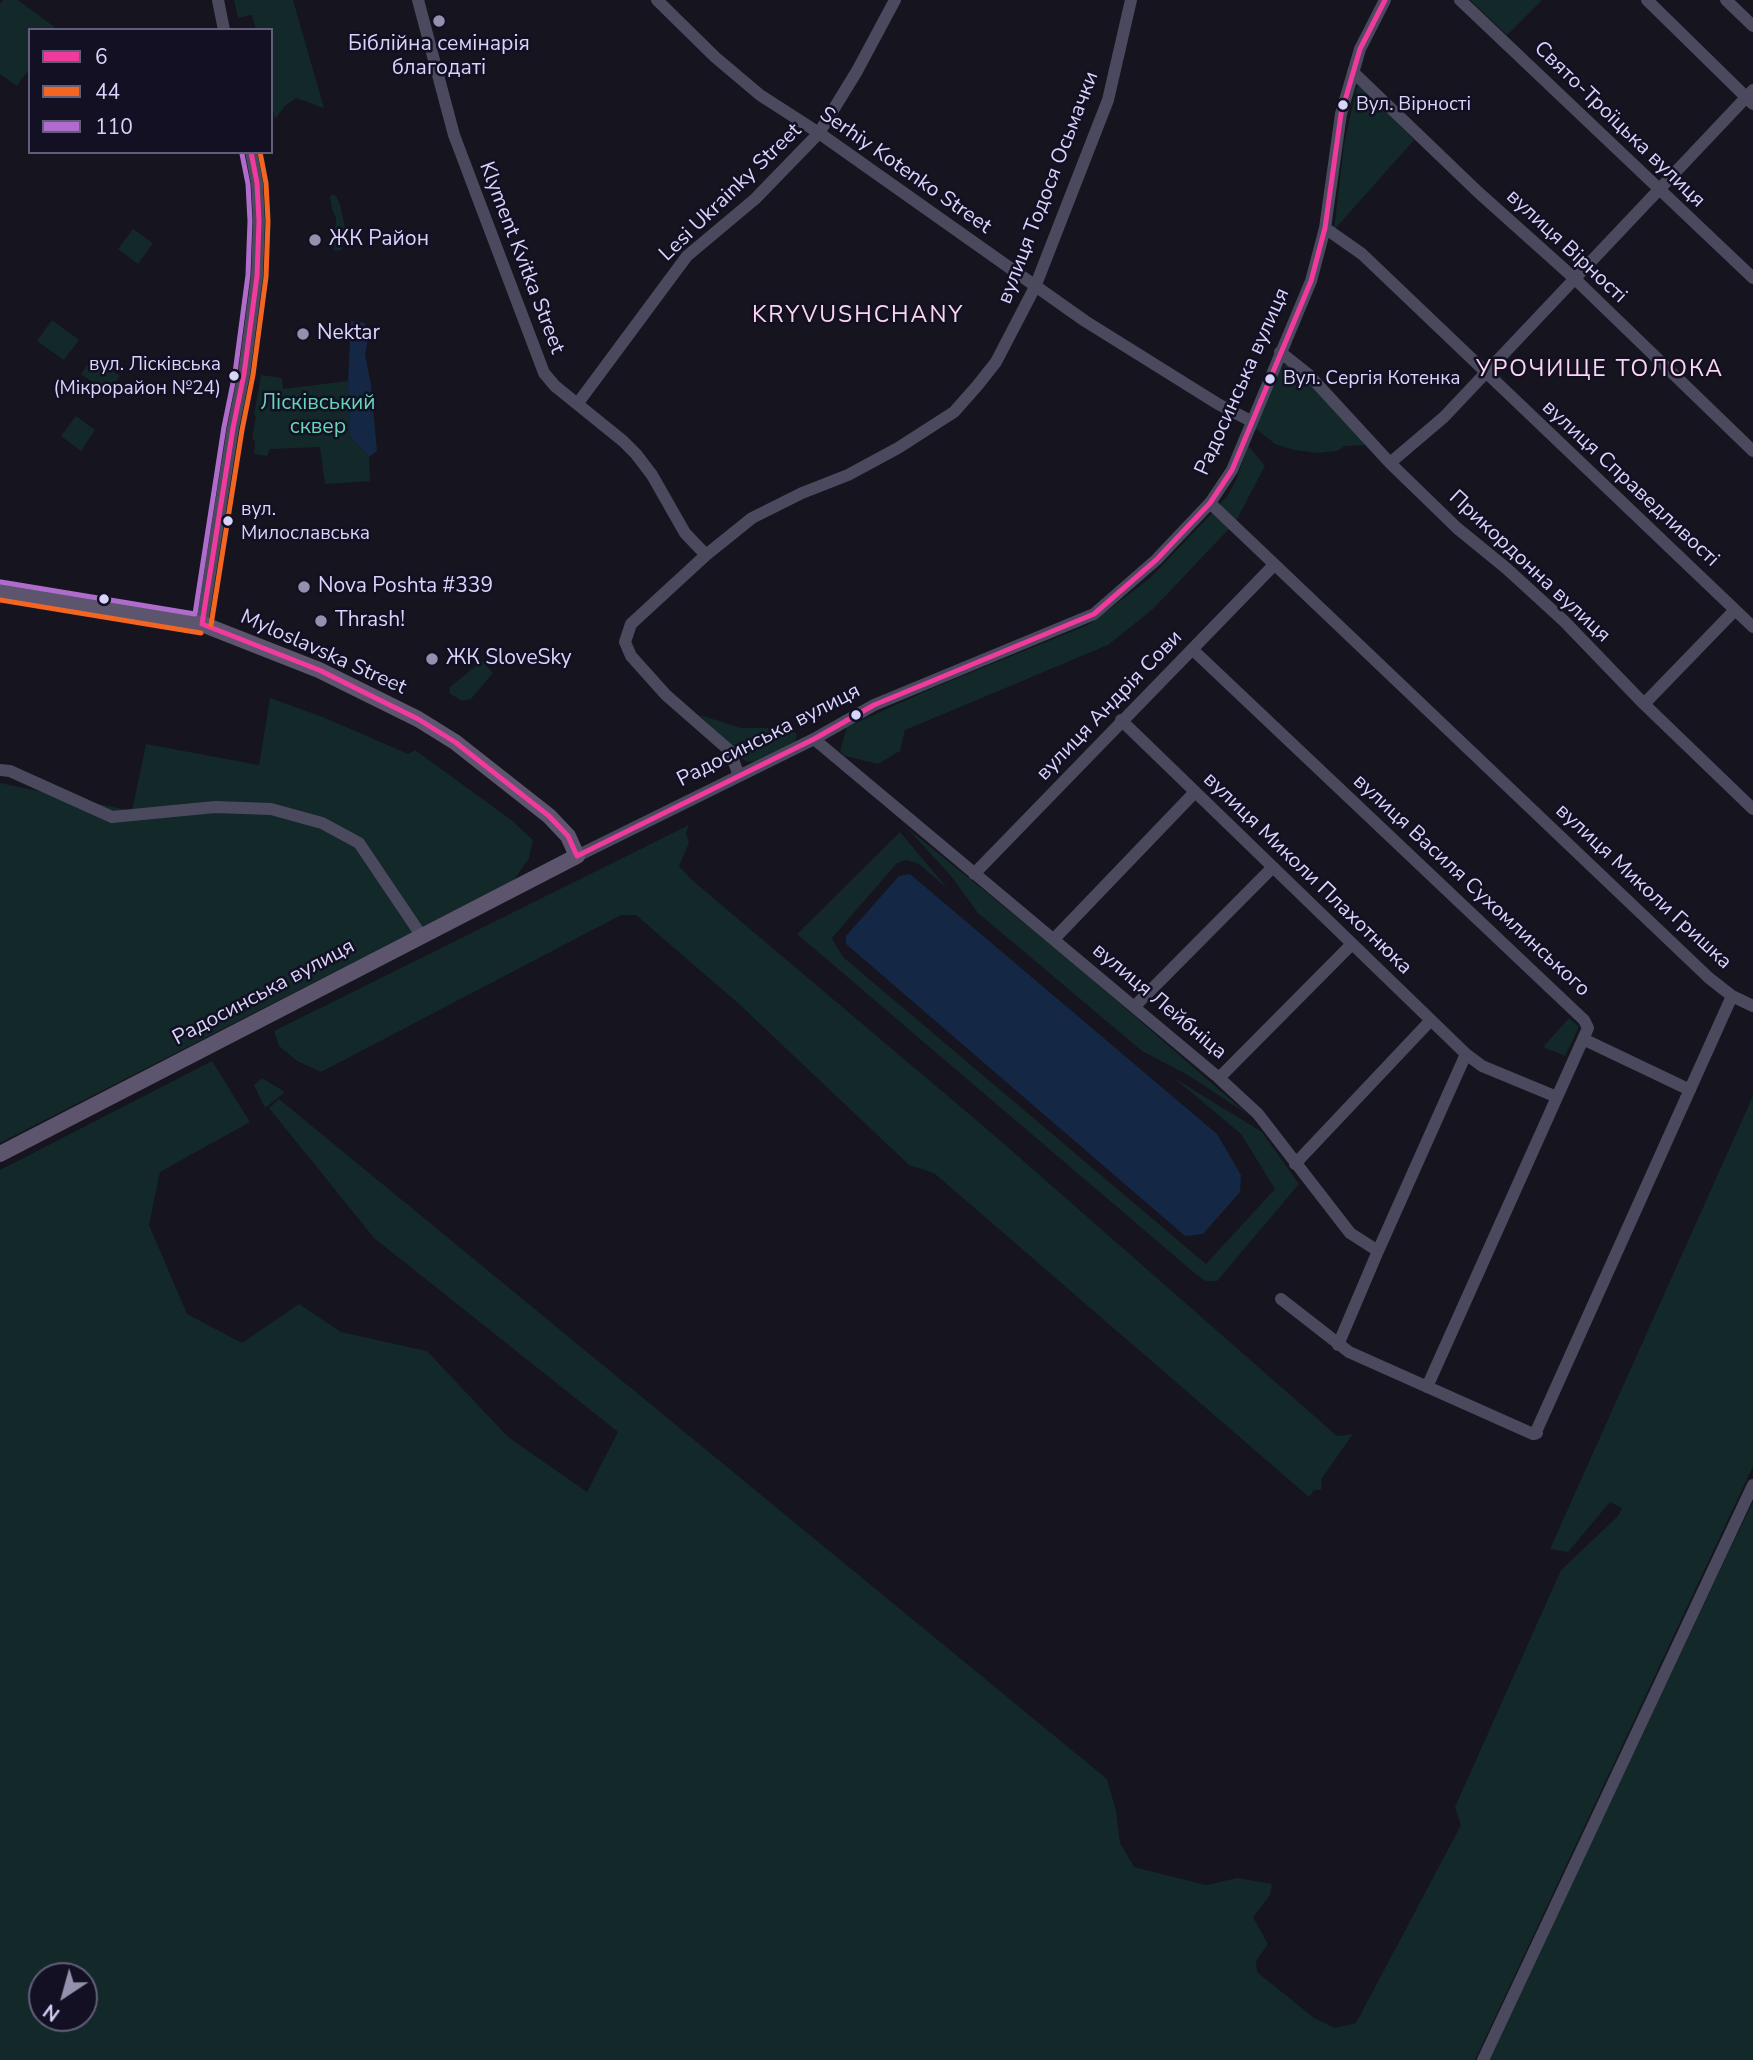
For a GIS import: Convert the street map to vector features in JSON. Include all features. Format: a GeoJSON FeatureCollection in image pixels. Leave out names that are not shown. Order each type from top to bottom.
{"type":"FeatureCollection","features":[{"type":"Feature","properties":{"kind":"main road","name":"Myloslavska Street"},"geometry":{"type":"LineString","coordinates":[[0,591],[202,624],[319,670],[418,719],[454,742],[549,816],[568,836],[577,856]]}},
{"type":"Feature","properties":{"kind":"main road","name":"Радосинська вулиця"},"geometry":{"type":"LineString","coordinates":[[0,1154],[577,856]]}},
{"type":"Feature","properties":{"kind":"street"},"geometry":{"type":"LineString","coordinates":[[218,0],[224,28]]}},
{"type":"Feature","properties":{"kind":"street","name":"Klyment Kvitka Street"},"geometry":{"type":"LineString","coordinates":[[418,0],[454,135],[541,366],[555,386],[636,454],[652,475],[685,533],[706,555]]}},
{"type":"Feature","properties":{"kind":"street","name":"Serhiy Kotenko Street"},"geometry":{"type":"LineString","coordinates":[[657,0],[715,57],[760,95],[819,133],[1035,287],[1123,346],[1251,421]]}},
{"type":"Feature","properties":{"kind":"street","name":"Lesi Ukrainky Street"},"geometry":{"type":"LineString","coordinates":[[578,403],[687,256],[755,199],[819,133],[857,71],[894,0]]}},
{"type":"Feature","properties":{"kind":"street","name":"вулиця Тодося Осьмачки"},"geometry":{"type":"LineString","coordinates":[[739,776],[730,751],[648,677],[631,656],[625,642],[631,624],[752,517],[848,475],[898,448],[954,412],[996,362],[1035,287],[1108,100],[1131,0]]}},
{"type":"Feature","properties":{"kind":"street","name":"Радосинська вулиця"},"geometry":{"type":"LineString","coordinates":[[577,856],[814,738],[874,705],[1094,614],[1156,560],[1210,503],[1231,470],[1311,281],[1325,228],[1341,114],[1360,49],[1385,0]]}},
{"type":"Feature","properties":{"kind":"street","name":"Свято-Троїцька вулиця"},"geometry":{"type":"LineString","coordinates":[[1460,0],[1753,278]]}},
{"type":"Feature","properties":{"kind":"street"},"geometry":{"type":"LineString","coordinates":[[1390,463],[1444,417],[1658,190],[1751,97],[1647,0]]}},
{"type":"Feature","properties":{"kind":"street"},"geometry":{"type":"LineString","coordinates":[[1726,0],[1753,26]]}},
{"type":"Feature","properties":{"kind":"street","name":"вулиця Вірності"},"geometry":{"type":"LineString","coordinates":[[1353,72],[1478,192],[1574,278],[1753,451]]}},
{"type":"Feature","properties":{"kind":"street"},"geometry":{"type":"LineString","coordinates":[[202,624],[256,289],[259,221],[257,183],[251,154]]}},
{"type":"Feature","properties":{"kind":"street","name":"вулиця Справедливості"},"geometry":{"type":"LineString","coordinates":[[1325,228],[1362,254],[1753,627]]}},
{"type":"Feature","properties":{"kind":"street","name":"Прикордонна вулиця"},"geometry":{"type":"LineString","coordinates":[[1280,352],[1309,375],[1390,463],[1457,528],[1564,621],[1644,704],[1753,809]]}},
{"type":"Feature","properties":{"kind":"street","name":"вулиця Миколи Гришка"},"geometry":{"type":"LineString","coordinates":[[1210,503],[1709,978],[1732,996],[1537,1433],[1533,1434],[1427,1387]]}},
{"type":"Feature","properties":{"kind":"street","name":"вулиця Андрія Сови"},"geometry":{"type":"LineString","coordinates":[[974,874],[1274,565]]}},
{"type":"Feature","properties":{"kind":"street"},"geometry":{"type":"LineString","coordinates":[[1644,704],[1735,610]]}},
{"type":"Feature","properties":{"kind":"street","name":"вулиця Василя Сухомлинського"},"geometry":{"type":"LineString","coordinates":[[1192,649],[1584,1020],[1588,1028],[1583,1040]]}},
{"type":"Feature","properties":{"kind":"street","name":"вулиця Миколи Плахотнюка"},"geometry":{"type":"LineString","coordinates":[[1121,720],[1466,1054],[1482,1066],[1557,1097]]}},
{"type":"Feature","properties":{"kind":"street","name":"вулиця Лейбніца"},"geometry":{"type":"LineString","coordinates":[[814,738],[1219,1078],[1258,1114],[1350,1233],[1378,1251]]}},
{"type":"Feature","properties":{"kind":"street"},"geometry":{"type":"LineString","coordinates":[[0,770],[10,771],[112,817],[229,807],[271,809],[322,823],[359,843],[421,935]]}},
{"type":"Feature","properties":{"kind":"street"},"geometry":{"type":"LineString","coordinates":[[1054,939],[1195,792]]}},
{"type":"Feature","properties":{"kind":"street"},"geometry":{"type":"LineString","coordinates":[[1135,1006],[1273,867]]}},
{"type":"Feature","properties":{"kind":"street"},"geometry":{"type":"LineString","coordinates":[[1219,1078],[1352,943]]}},
{"type":"Feature","properties":{"kind":"street"},"geometry":{"type":"LineString","coordinates":[[1732,996],[1753,1006]]}},
{"type":"Feature","properties":{"kind":"street"},"geometry":{"type":"LineString","coordinates":[[1295,1164],[1431,1020]]}},
{"type":"Feature","properties":{"kind":"street"},"geometry":{"type":"LineString","coordinates":[[1281,1299],[1349,1352],[1427,1387],[1583,1040],[1690,1090]]}},
{"type":"Feature","properties":{"kind":"street"},"geometry":{"type":"LineString","coordinates":[[1338,1345],[1466,1054]]}},
{"type":"Feature","properties":{"kind":"street"},"geometry":{"type":"LineString","coordinates":[[1483,2060],[1753,1485]]}},
{"type":"Feature","properties":{"kind":"green space"},"geometry":{"type":"Polygon","coordinates":[[[3,0],[18,0],[56,28],[28,28],[28,71],[17,86],[0,74],[0,4],[3,0]]]}},
{"type":"Feature","properties":{"kind":"green space"},"geometry":{"type":"Polygon","coordinates":[[[234,0],[293,0],[324,108],[296,98],[285,106],[275,119],[273,28],[255,28],[252,15],[238,18],[234,0]]]}},
{"type":"Feature","properties":{"kind":"green space"},"geometry":{"type":"Polygon","coordinates":[[[1470,0],[1542,0],[1507,35],[1470,0]]]}},
{"type":"Feature","properties":{"kind":"green space"},"geometry":{"type":"Polygon","coordinates":[[[1357,86],[1363,88],[1414,140],[1334,230],[1344,144],[1357,86]]]}},
{"type":"Feature","properties":{"kind":"green space"},"geometry":{"type":"Polygon","coordinates":[[[332,194],[340,204],[345,227],[342,250],[334,251],[336,218],[330,198],[332,194]]]}},
{"type":"Feature","properties":{"kind":"green space"},"geometry":{"type":"Polygon","coordinates":[[[133,229],[153,243],[138,264],[118,249],[133,229]]]}},
{"type":"Feature","properties":{"kind":"green space"},"geometry":{"type":"Polygon","coordinates":[[[52,320],[79,340],[64,360],[37,341],[52,320]]]}},
{"type":"Feature","properties":{"kind":"green space"},"geometry":{"type":"Polygon","coordinates":[[[93,357],[120,376],[108,393],[81,374],[93,357]]]}},
{"type":"Feature","properties":{"kind":"green space"},"geometry":{"type":"Polygon","coordinates":[[[1289,363],[1368,445],[1345,446],[1337,451],[1318,453],[1294,450],[1275,444],[1255,428],[1281,368],[1289,363]]]}},
{"type":"Feature","properties":{"kind":"green space","name":"Лісківський сквер"},"geometry":{"type":"Polygon","coordinates":[[[261,375],[282,378],[283,389],[348,381],[350,436],[369,457],[370,481],[325,484],[320,447],[270,449],[267,456],[254,454],[254,415],[261,375]]]}},
{"type":"Feature","properties":{"kind":"green space"},"geometry":{"type":"Polygon","coordinates":[[[76,416],[95,430],[81,451],[61,436],[76,416]]]}},
{"type":"Feature","properties":{"kind":"green space"},"geometry":{"type":"Polygon","coordinates":[[[1248,445],[1265,466],[1236,521],[1219,505],[1237,478],[1248,445]]]}},
{"type":"Feature","properties":{"kind":"green space"},"geometry":{"type":"Polygon","coordinates":[[[1213,512],[1229,529],[1153,609],[1108,645],[905,730],[900,751],[878,764],[845,756],[840,751],[847,727],[933,688],[1090,624],[1150,578],[1213,512]]]}},
{"type":"Feature","properties":{"kind":"green space"},"geometry":{"type":"Polygon","coordinates":[[[482,661],[493,673],[471,699],[462,701],[449,693],[450,687],[482,661]]]}},
{"type":"Feature","properties":{"kind":"green space"},"geometry":{"type":"Polygon","coordinates":[[[270,698],[323,717],[408,754],[415,750],[510,819],[533,840],[529,858],[514,880],[0,1143],[0,783],[132,811],[146,744],[259,765],[270,698]]]}},
{"type":"Feature","properties":{"kind":"green space"},"geometry":{"type":"Polygon","coordinates":[[[700,715],[741,728],[792,728],[797,735],[795,742],[755,761],[747,762],[700,715]]]}},
{"type":"Feature","properties":{"kind":"green space"},"geometry":{"type":"Polygon","coordinates":[[[689,825],[686,833],[689,843],[679,866],[692,880],[995,1136],[1337,1436],[1353,1434],[1322,1478],[1321,1490],[1314,1490],[1309,1497],[934,1173],[909,1165],[739,1004],[636,915],[621,915],[321,1072],[297,1061],[279,1046],[274,1031],[689,825]]]}},
{"type":"Feature","properties":{"kind":"green space"},"geometry":{"type":"Polygon","coordinates":[[[906,827],[1077,966],[1247,1114],[1186,1074],[1142,1051],[978,913],[951,876],[906,827]]]}},
{"type":"Feature","properties":{"kind":"green space"},"geometry":{"type":"Polygon","coordinates":[[[900,832],[948,889],[919,864],[906,860],[897,863],[832,938],[843,957],[1206,1264],[1275,1189],[1241,1134],[1174,1078],[1262,1132],[1299,1184],[1217,1281],[1206,1281],[1198,1276],[797,934],[900,832]]]}},
{"type":"Feature","properties":{"kind":"green space"},"geometry":{"type":"Polygon","coordinates":[[[1569,1018],[1579,1027],[1565,1056],[1543,1047],[1569,1018]]]}},
{"type":"Feature","properties":{"kind":"green space"},"geometry":{"type":"Polygon","coordinates":[[[212,1061],[250,1122],[160,1172],[149,1225],[187,1314],[242,1343],[299,1304],[341,1332],[427,1351],[508,1437],[587,1492],[618,1432],[374,1238],[269,1108],[279,1099],[1107,1779],[1116,1811],[1120,1843],[1134,1867],[1206,1885],[1237,1878],[1272,1884],[1270,1895],[1253,1917],[1268,1944],[1256,1961],[1257,1972],[1314,2018],[1335,2028],[1356,2023],[1461,1825],[1455,1807],[1561,1570],[1618,1516],[1622,1508],[1610,1502],[1568,1552],[1550,1549],[1753,1096],[1753,1466],[1475,2060],[0,2060],[0,1170],[212,1061]]]}},
{"type":"Feature","properties":{"kind":"green space"},"geometry":{"type":"Polygon","coordinates":[[[262,1078],[285,1092],[265,1108],[254,1085],[262,1078]]]}},
{"type":"Feature","properties":{"kind":"green space"},"geometry":{"type":"Polygon","coordinates":[[[1753,1502],[1753,2060],[1489,2060],[1730,1549],[1753,1502]]]}},
{"type":"Feature","properties":{"kind":"water"},"geometry":{"type":"Polygon","coordinates":[[[351,321],[365,323],[368,339],[365,355],[371,385],[377,451],[369,457],[350,436],[348,381],[351,321]]]}},
{"type":"Feature","properties":{"kind":"water"},"geometry":{"type":"Polygon","coordinates":[[[910,874],[1217,1134],[1241,1175],[1240,1192],[1203,1234],[1185,1236],[846,944],[846,936],[899,876],[910,874]]]}},
{"type":"Feature","properties":{"kind":"transit line","name":"6"},"geometry":{"type":"LineString","coordinates":[[251,154],[257,183],[259,221],[257,276],[244,374],[202,624],[319,670],[418,719],[455,742],[549,816],[568,836],[577,856],[814,739],[874,705],[1094,614],[1156,560],[1210,503],[1232,470],[1311,281],[1325,228],[1341,114],[1360,49],[1385,0]]}},
{"type":"Feature","properties":{"kind":"transit line","name":"110"},"geometry":{"type":"LineString","coordinates":[[1,582],[195,614],[235,373],[248,275],[250,221],[248,184],[242,154]]}},
{"type":"Feature","properties":{"kind":"transit line","name":"44"},"geometry":{"type":"LineString","coordinates":[[211,625],[253,375],[266,277],[268,221],[266,183],[260,154]]}},
{"type":"Feature","properties":{"kind":"transit line","name":"44"},"geometry":{"type":"LineString","coordinates":[[0,600],[201,633]]}},
{"type":"Feature","properties":{"kind":"place","name":"Біблійна семінарія благодаті"},"geometry":{"type":"Point","coordinates":[439,21]}},
{"type":"Feature","properties":{"kind":"place","name":"Вул. Вірності"},"geometry":{"type":"Point","coordinates":[1343,105]}},
{"type":"Feature","properties":{"kind":"place","name":"ЖК Район"},"geometry":{"type":"Point","coordinates":[315,240]}},
{"type":"Feature","properties":{"kind":"place","name":"Nektar"},"geometry":{"type":"Point","coordinates":[303,334]}},
{"type":"Feature","properties":{"kind":"place","name":"вул. Лісківська (Мікрорайон №24)"},"geometry":{"type":"Point","coordinates":[234,376]}},
{"type":"Feature","properties":{"kind":"place","name":"Вул. Сергія Котенка"},"geometry":{"type":"Point","coordinates":[1270,379]}},
{"type":"Feature","properties":{"kind":"place","name":"вул. Милославська"},"geometry":{"type":"Point","coordinates":[228,521]}},
{"type":"Feature","properties":{"kind":"place","name":"Nova Poshta #339"},"geometry":{"type":"Point","coordinates":[304,587]}},
{"type":"Feature","properties":{"kind":"place","name":"Thrash!"},"geometry":{"type":"Point","coordinates":[321,621]}},
{"type":"Feature","properties":{"kind":"place","name":"ЖК SloveSky"},"geometry":{"type":"Point","coordinates":[432,659]}},
{"type":"Feature","properties":{"kind":"district","name":"KRYVUSHCHANY"},"geometry":{"type":"Point","coordinates":[858,316]}},
{"type":"Feature","properties":{"kind":"district","name":"УРОЧИЩЕ ТОЛОКА"},"geometry":{"type":"Point","coordinates":[1600,370]}}]}
